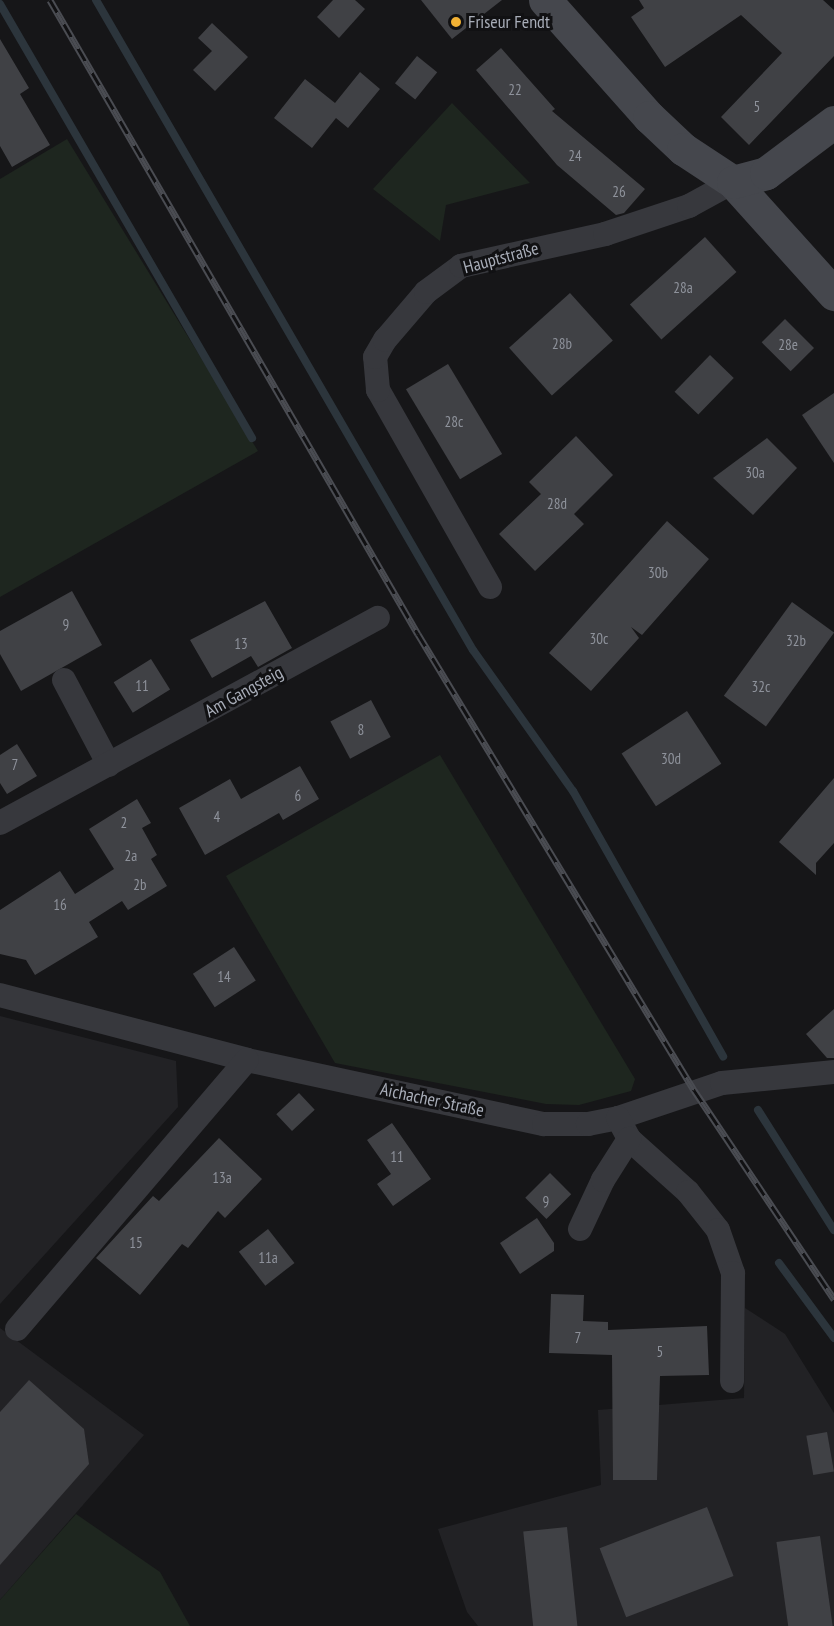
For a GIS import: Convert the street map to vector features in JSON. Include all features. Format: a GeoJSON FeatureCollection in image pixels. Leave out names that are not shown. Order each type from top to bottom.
{"type":"FeatureCollection","features":[{"type":"Feature","properties":{"kind":"main road"},"geometry":{"type":"LineString","coordinates":[[546,0],[664,132],[734,182],[834,294]]}},
{"type":"Feature","properties":{"kind":"main road"},"geometry":{"type":"LineString","coordinates":[[734,182],[766,173],[834,122]]}},
{"type":"Feature","properties":{"kind":"street","name":"Hauptstraße"},"geometry":{"type":"LineString","coordinates":[[490,587],[378,390],[375,357],[385,340],[426,292],[461,266],[605,234],[689,206],[734,182]]}},
{"type":"Feature","properties":{"kind":"street","name":"Am Gangsteig"},"geometry":{"type":"LineString","coordinates":[[0,824],[378,618]]}},
{"type":"Feature","properties":{"kind":"street"},"geometry":{"type":"LineString","coordinates":[[63,680],[108,765]]}},
{"type":"Feature","properties":{"kind":"street","name":"Aichacher Straße"},"geometry":{"type":"LineString","coordinates":[[0,995],[248,1060],[544,1124],[588,1124],[618,1118],[722,1083],[834,1072]]}},
{"type":"Feature","properties":{"kind":"street"},"geometry":{"type":"LineString","coordinates":[[17,1329],[248,1060]]}},
{"type":"Feature","properties":{"kind":"street"},"geometry":{"type":"LineString","coordinates":[[618,1118],[629,1139],[688,1192],[718,1230],[733,1273],[732,1381]]}},
{"type":"Feature","properties":{"kind":"street"},"geometry":{"type":"LineString","coordinates":[[580,1229],[603,1180],[629,1139]]}},
{"type":"Feature","properties":{"kind":"shaded area"},"geometry":{"type":"Polygon","coordinates":[[[452,103],[530,183],[446,205],[440,241],[373,189],[452,103]]]}},
{"type":"Feature","properties":{"kind":"shaded area"},"geometry":{"type":"Polygon","coordinates":[[[67,139],[258,451],[0,597],[0,179],[67,139]]]}},
{"type":"Feature","properties":{"kind":"shaded area"},"geometry":{"type":"Polygon","coordinates":[[[440,755],[635,1079],[631,1091],[579,1105],[546,1104],[335,1063],[226,876],[440,755]]]}},
{"type":"Feature","properties":{"kind":"shaded area"},"geometry":{"type":"Polygon","coordinates":[[[0,1016],[176,1061],[178,1107],[0,1304],[0,1016]]]}},
{"type":"Feature","properties":{"kind":"shaded area"},"geometry":{"type":"Polygon","coordinates":[[[745,1308],[785,1334],[834,1413],[834,1626],[478,1626],[467,1612],[438,1529],[601,1485],[598,1410],[744,1398],[745,1308]]]}},
{"type":"Feature","properties":{"kind":"shaded area"},"geometry":{"type":"Polygon","coordinates":[[[0,1328],[144,1435],[0,1600],[0,1328]]]}},
{"type":"Feature","properties":{"kind":"shaded area"},"geometry":{"type":"Polygon","coordinates":[[[76,1514],[160,1572],[190,1626],[0,1626],[0,1600],[76,1514]]]}},
{"type":"Feature","properties":{"kind":"building"},"geometry":{"type":"Polygon","coordinates":[[[333,0],[355,0],[365,9],[339,38],[317,17],[333,0]]]}},
{"type":"Feature","properties":{"kind":"building","name":"Friseur Fendt"},"geometry":{"type":"Polygon","coordinates":[[[421,0],[502,0],[452,39],[421,0]]]}},
{"type":"Feature","properties":{"kind":"building"},"geometry":{"type":"Polygon","coordinates":[[[639,0],[823,0],[834,10],[834,56],[749,145],[721,117],[782,53],[741,15],[665,67],[631,17],[644,8],[639,0]]]}},
{"type":"Feature","properties":{"kind":"building"},"geometry":{"type":"Polygon","coordinates":[[[212,23],[248,57],[215,91],[193,70],[212,51],[198,38],[212,23]]]}},
{"type":"Feature","properties":{"kind":"building"},"geometry":{"type":"Polygon","coordinates":[[[0,39],[29,88],[20,94],[50,145],[12,167],[0,146],[0,39]]]}},
{"type":"Feature","properties":{"kind":"building"},"geometry":{"type":"Polygon","coordinates":[[[501,48],[555,109],[552,111],[645,189],[624,213],[616,215],[557,165],[476,70],[501,48]]]}},
{"type":"Feature","properties":{"kind":"building"},"geometry":{"type":"Polygon","coordinates":[[[417,56],[437,72],[415,100],[395,83],[417,56]]]}},
{"type":"Feature","properties":{"kind":"building"},"geometry":{"type":"Polygon","coordinates":[[[360,72],[380,89],[348,128],[336,118],[312,148],[274,118],[305,79],[335,103],[360,72]]]}},
{"type":"Feature","properties":{"kind":"building"},"geometry":{"type":"Polygon","coordinates":[[[705,237],[736,272],[661,340],[630,305],[705,237]]]}},
{"type":"Feature","properties":{"kind":"building"},"geometry":{"type":"Polygon","coordinates":[[[570,293],[613,341],[552,395],[509,348],[570,293]]]}},
{"type":"Feature","properties":{"kind":"building"},"geometry":{"type":"Polygon","coordinates":[[[785,319],[814,348],[791,371],[762,342],[785,319]]]}},
{"type":"Feature","properties":{"kind":"building"},"geometry":{"type":"Polygon","coordinates":[[[710,355],[734,378],[698,415],[675,392],[710,355]]]}},
{"type":"Feature","properties":{"kind":"building"},"geometry":{"type":"Polygon","coordinates":[[[448,364],[502,454],[460,479],[406,389],[448,364]]]}},
{"type":"Feature","properties":{"kind":"building"},"geometry":{"type":"Polygon","coordinates":[[[834,393],[834,463],[802,415],[834,393]]]}},
{"type":"Feature","properties":{"kind":"building"},"geometry":{"type":"Polygon","coordinates":[[[576,436],[613,475],[574,514],[584,524],[535,571],[499,534],[541,494],[529,482],[576,436]]]}},
{"type":"Feature","properties":{"kind":"building"},"geometry":{"type":"Polygon","coordinates":[[[767,438],[797,468],[753,515],[713,478],[767,438]]]}},
{"type":"Feature","properties":{"kind":"building"},"geometry":{"type":"Polygon","coordinates":[[[667,521],[709,559],[642,635],[631,627],[639,638],[591,691],[549,653],[667,521]]]}},
{"type":"Feature","properties":{"kind":"building"},"geometry":{"type":"Polygon","coordinates":[[[72,591],[102,645],[21,691],[0,654],[0,631],[72,591]]]}},
{"type":"Feature","properties":{"kind":"building"},"geometry":{"type":"Polygon","coordinates":[[[265,601],[292,648],[258,667],[251,656],[212,678],[190,640],[265,601]]]}},
{"type":"Feature","properties":{"kind":"building"},"geometry":{"type":"Polygon","coordinates":[[[792,602],[834,633],[766,726],[724,696],[792,602]]]}},
{"type":"Feature","properties":{"kind":"building"},"geometry":{"type":"Polygon","coordinates":[[[151,659],[170,690],[133,713],[114,682],[151,659]]]}},
{"type":"Feature","properties":{"kind":"building"},"geometry":{"type":"Polygon","coordinates":[[[371,700],[391,737],[350,759],[330,722],[371,700]]]}},
{"type":"Feature","properties":{"kind":"building"},"geometry":{"type":"Polygon","coordinates":[[[687,711],[721,764],[656,806],[622,753],[687,711]]]}},
{"type":"Feature","properties":{"kind":"building"},"geometry":{"type":"Polygon","coordinates":[[[17,744],[37,776],[7,794],[0,783],[0,755],[17,744]]]}},
{"type":"Feature","properties":{"kind":"building"},"geometry":{"type":"Polygon","coordinates":[[[300,766],[319,799],[283,820],[279,813],[205,855],[179,808],[230,779],[241,799],[300,766]]]}},
{"type":"Feature","properties":{"kind":"building"},"geometry":{"type":"Polygon","coordinates":[[[834,778],[834,843],[816,863],[816,875],[779,842],[834,778]]]}},
{"type":"Feature","properties":{"kind":"building"},"geometry":{"type":"Polygon","coordinates":[[[137,799],[151,823],[142,828],[157,855],[151,859],[167,886],[128,910],[122,901],[89,922],[98,937],[35,975],[26,960],[0,954],[0,910],[60,871],[75,894],[114,869],[89,829],[137,799]]]}},
{"type":"Feature","properties":{"kind":"building"},"geometry":{"type":"Polygon","coordinates":[[[234,947],[256,981],[215,1007],[193,974],[234,947]]]}},
{"type":"Feature","properties":{"kind":"building"},"geometry":{"type":"Polygon","coordinates":[[[834,1009],[834,1058],[827,1058],[806,1034],[834,1009]]]}},
{"type":"Feature","properties":{"kind":"building"},"geometry":{"type":"Polygon","coordinates":[[[299,1093],[315,1110],[292,1131],[276,1114],[299,1093]]]}},
{"type":"Feature","properties":{"kind":"building"},"geometry":{"type":"Polygon","coordinates":[[[392,1123],[431,1179],[393,1206],[377,1184],[391,1174],[367,1140],[392,1123]]]}},
{"type":"Feature","properties":{"kind":"building"},"geometry":{"type":"Polygon","coordinates":[[[219,1138],[262,1179],[225,1218],[218,1211],[188,1248],[182,1244],[140,1295],[96,1258],[153,1196],[159,1201],[219,1138]]]}},
{"type":"Feature","properties":{"kind":"building"},"geometry":{"type":"Polygon","coordinates":[[[550,1173],[571,1194],[546,1219],[525,1198],[550,1173]]]}},
{"type":"Feature","properties":{"kind":"building"},"geometry":{"type":"Polygon","coordinates":[[[537,1218],[554,1243],[554,1251],[520,1274],[500,1243],[537,1218]]]}},
{"type":"Feature","properties":{"kind":"building"},"geometry":{"type":"Polygon","coordinates":[[[268,1229],[294,1263],[265,1286],[239,1252],[268,1229]]]}},
{"type":"Feature","properties":{"kind":"building"},"geometry":{"type":"Polygon","coordinates":[[[551,1294],[584,1295],[583,1321],[608,1322],[608,1330],[707,1326],[709,1375],[660,1376],[657,1480],[613,1480],[612,1355],[549,1353],[551,1294]]]}},
{"type":"Feature","properties":{"kind":"building"},"geometry":{"type":"Polygon","coordinates":[[[29,1380],[84,1429],[89,1464],[0,1565],[0,1412],[29,1380]]]}},
{"type":"Feature","properties":{"kind":"building"},"geometry":{"type":"Polygon","coordinates":[[[827,1432],[834,1471],[813,1475],[806,1436],[827,1432]]]}},
{"type":"Feature","properties":{"kind":"building"},"geometry":{"type":"Polygon","coordinates":[[[707,1507],[734,1576],[626,1617],[600,1548],[707,1507]]]}},
{"type":"Feature","properties":{"kind":"building"},"geometry":{"type":"Polygon","coordinates":[[[567,1527],[577,1626],[533,1626],[523,1532],[567,1527]]]}},
{"type":"Feature","properties":{"kind":"building"},"geometry":{"type":"Polygon","coordinates":[[[820,1536],[833,1626],[788,1626],[776,1542],[820,1536]]]}},
{"type":"Feature","properties":{"kind":"waterway"},"geometry":{"type":"LineString","coordinates":[[96,0],[473,650],[573,791],[723,1056]]}},
{"type":"Feature","properties":{"kind":"waterway"},"geometry":{"type":"LineString","coordinates":[[0,4],[252,438]]}},
{"type":"Feature","properties":{"kind":"waterway"},"geometry":{"type":"LineString","coordinates":[[758,1110],[834,1230]]}},
{"type":"Feature","properties":{"kind":"waterway"},"geometry":{"type":"LineString","coordinates":[[779,1263],[834,1338]]}},
{"type":"Feature","properties":{"kind":"railway"},"geometry":{"type":"LineString","coordinates":[[50,0],[418,634],[694,1090],[834,1299]]}},
{"type":"Feature","properties":{"kind":"place","name":"Friseur Fendt"},"geometry":{"type":"Point","coordinates":[456,22]}}]}
